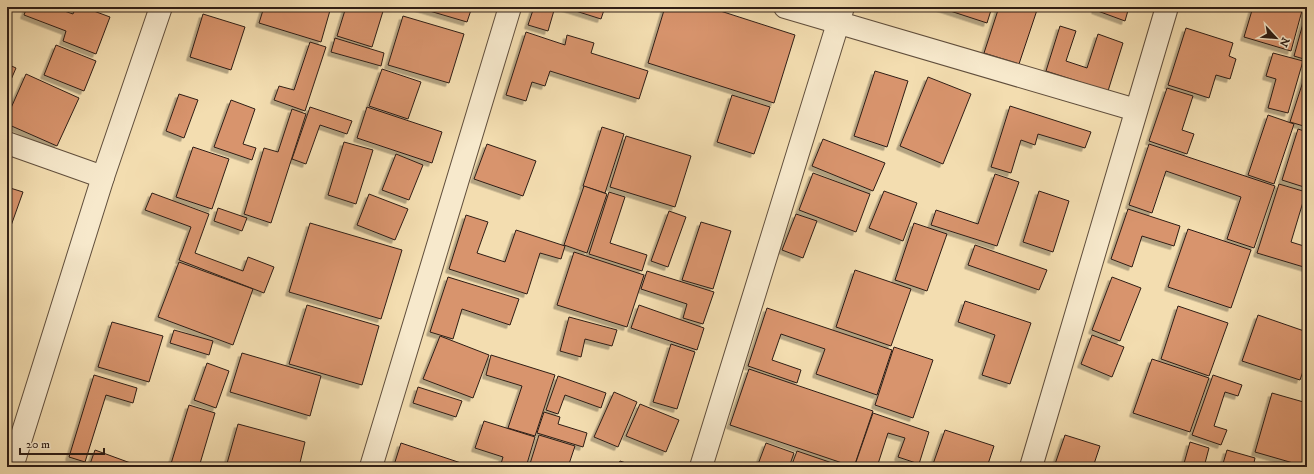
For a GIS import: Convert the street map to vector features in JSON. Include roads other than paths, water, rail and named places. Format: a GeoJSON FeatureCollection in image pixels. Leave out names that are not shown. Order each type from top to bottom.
{"type":"FeatureCollection","features":[{"type":"Feature","properties":{"kind":"street"},"geometry":{"type":"LineString","coordinates":[[12,467],[103,177],[161,7]]}},
{"type":"Feature","properties":{"kind":"street"},"geometry":{"type":"LineString","coordinates":[[371,467],[510,7]]}},
{"type":"Feature","properties":{"kind":"street"},"geometry":{"type":"LineString","coordinates":[[785,7],[840,15],[1136,110]]}},
{"type":"Feature","properties":{"kind":"street"},"geometry":{"type":"LineString","coordinates":[[1031,467],[1167,7]]}},
{"type":"Feature","properties":{"kind":"street"},"geometry":{"type":"LineString","coordinates":[[701,467],[840,15]]}},
{"type":"Feature","properties":{"kind":"street"},"geometry":{"type":"LineString","coordinates":[[7,143],[103,177]]}}]}
